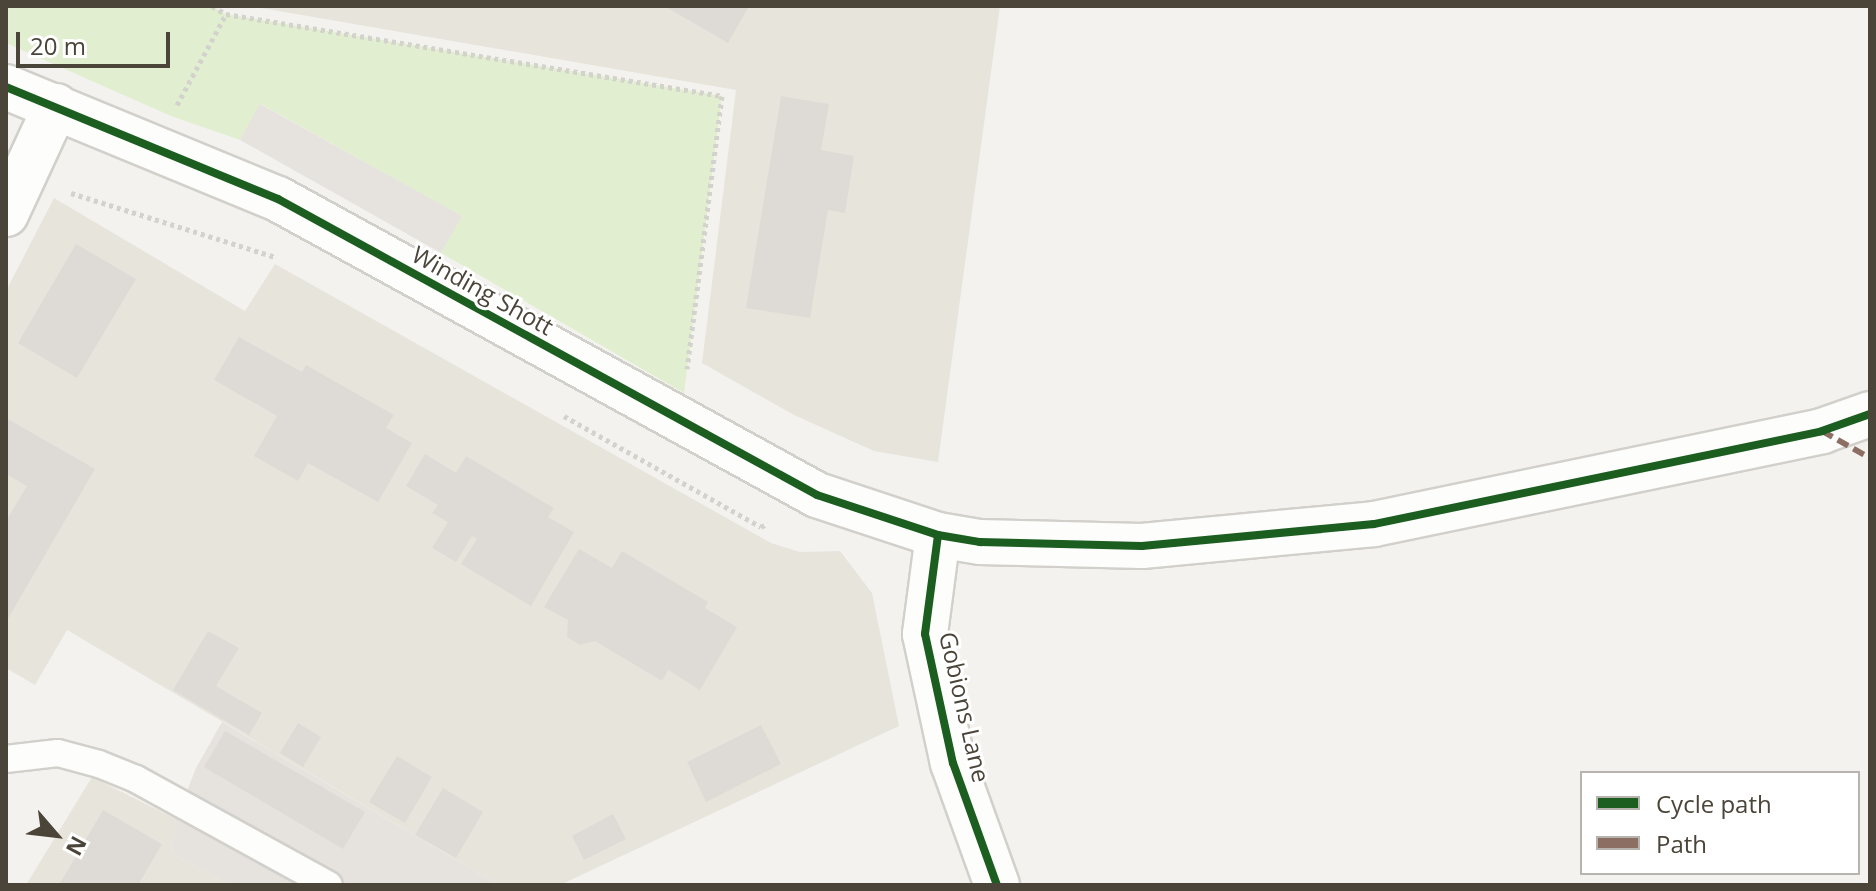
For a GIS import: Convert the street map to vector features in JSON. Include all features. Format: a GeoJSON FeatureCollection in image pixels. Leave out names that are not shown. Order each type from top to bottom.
{"type":"FeatureCollection","features":[{"type":"Feature","properties":{"kind":"street","name":"Winding Shott"},"geometry":{"type":"LineString","coordinates":[[6,87],[156,145],[278,199],[817,495],[938,535],[980,542],[1142,546],[1374,524],[1822,431],[1870,414]]}},
{"type":"Feature","properties":{"kind":"street"},"geometry":{"type":"LineString","coordinates":[[15,196],[56,106]]}},
{"type":"Feature","properties":{"kind":"street","name":"Gobions Lane"},"geometry":{"type":"LineString","coordinates":[[938,535],[925,634],[953,763],[997,885]]}},
{"type":"Feature","properties":{"kind":"lane"},"geometry":{"type":"LineString","coordinates":[[6,759],[58,753],[99,764],[136,779],[329,885]]}},
{"type":"Feature","properties":{"kind":"path"},"geometry":{"type":"LineString","coordinates":[[212,6],[226,14],[722,96],[680,421]]}},
{"type":"Feature","properties":{"kind":"path"},"geometry":{"type":"LineString","coordinates":[[156,145],[226,14]]}},
{"type":"Feature","properties":{"kind":"path"},"geometry":{"type":"LineString","coordinates":[[15,196],[244,243],[286,262]]}},
{"type":"Feature","properties":{"kind":"path"},"geometry":{"type":"LineString","coordinates":[[558,413],[761,527],[817,495]]}},
{"type":"Feature","properties":{"kind":"shaded area"},"geometry":{"type":"Polygon","coordinates":[[[250,6],[1000,6],[938,462],[874,451],[794,415],[702,363],[736,90],[250,6]]]}},
{"type":"Feature","properties":{"kind":"shaded area"},"geometry":{"type":"Polygon","coordinates":[[[260,104],[462,216],[441,253],[240,140],[260,104]]]}},
{"type":"Feature","properties":{"kind":"shaded area"},"geometry":{"type":"Polygon","coordinates":[[[54,198],[245,311],[275,264],[771,543],[800,552],[840,551],[872,593],[899,726],[560,885],[499,885],[67,630],[35,685],[6,668],[6,291],[54,198]]]}},
{"type":"Feature","properties":{"kind":"shaded area"},"geometry":{"type":"Polygon","coordinates":[[[222,722],[499,885],[229,885],[172,853],[176,819],[196,768],[222,722]]]}},
{"type":"Feature","properties":{"kind":"shaded area"},"geometry":{"type":"Polygon","coordinates":[[[92,777],[176,819],[172,853],[229,885],[26,885],[92,777]]]}},
{"type":"Feature","properties":{"kind":"green space"},"geometry":{"type":"Polygon","coordinates":[[[6,6],[212,6],[226,14],[722,96],[684,393],[441,253],[461,216],[261,104],[240,140],[171,116],[6,43],[6,6]]]}},
{"type":"Feature","properties":{"kind":"building"},"geometry":{"type":"Polygon","coordinates":[[[664,6],[749,6],[728,43],[664,6]]]}},
{"type":"Feature","properties":{"kind":"building"},"geometry":{"type":"Polygon","coordinates":[[[781,96],[829,104],[821,150],[854,156],[845,213],[828,210],[810,318],[746,308],[781,96]]]}},
{"type":"Feature","properties":{"kind":"building"},"geometry":{"type":"Polygon","coordinates":[[[76,244],[136,279],[77,378],[18,343],[76,244]]]}},
{"type":"Feature","properties":{"kind":"building"},"geometry":{"type":"Polygon","coordinates":[[[239,337],[302,372],[306,365],[394,415],[386,428],[412,443],[378,502],[308,463],[298,481],[254,456],[277,416],[214,380],[239,337]]]}},
{"type":"Feature","properties":{"kind":"building"},"geometry":{"type":"Polygon","coordinates":[[[6,418],[95,469],[6,622],[6,521],[27,486],[6,474],[6,418]]]}},
{"type":"Feature","properties":{"kind":"building"},"geometry":{"type":"Polygon","coordinates":[[[425,454],[456,473],[466,456],[554,508],[548,517],[574,532],[531,606],[461,564],[477,539],[472,536],[456,562],[432,548],[448,522],[432,513],[438,505],[406,486],[425,454]]]}},
{"type":"Feature","properties":{"kind":"building"},"geometry":{"type":"Polygon","coordinates":[[[579,549],[612,568],[622,551],[708,602],[705,608],[737,627],[700,690],[668,670],[662,681],[595,641],[580,645],[567,637],[568,620],[544,607],[579,549]]]}},
{"type":"Feature","properties":{"kind":"building"},"geometry":{"type":"Polygon","coordinates":[[[208,631],[239,648],[216,686],[262,713],[249,735],[173,690],[208,631]]]}},
{"type":"Feature","properties":{"kind":"building"},"geometry":{"type":"Polygon","coordinates":[[[298,723],[321,737],[303,767],[280,753],[298,723]]]}},
{"type":"Feature","properties":{"kind":"building"},"geometry":{"type":"Polygon","coordinates":[[[761,725],[781,764],[706,802],[687,762],[761,725]]]}},
{"type":"Feature","properties":{"kind":"building"},"geometry":{"type":"Polygon","coordinates":[[[225,731],[365,812],[343,849],[204,767],[225,731]]]}},
{"type":"Feature","properties":{"kind":"building"},"geometry":{"type":"Polygon","coordinates":[[[397,756],[432,777],[405,823],[369,802],[397,756]]]}},
{"type":"Feature","properties":{"kind":"building"},"geometry":{"type":"Polygon","coordinates":[[[443,788],[483,812],[456,858],[415,835],[443,788]]]}},
{"type":"Feature","properties":{"kind":"building"},"geometry":{"type":"Polygon","coordinates":[[[103,810],[162,844],[138,885],[59,885],[103,810]]]}},
{"type":"Feature","properties":{"kind":"building"},"geometry":{"type":"Polygon","coordinates":[[[613,814],[626,839],[584,860],[572,836],[613,814]]]}},
{"type":"Feature","properties":{"kind":"marked path"},"geometry":{"type":"LineString","coordinates":[[1822,431],[1870,458]]}},
{"type":"Feature","properties":{"kind":"cycle path"},"geometry":{"type":"LineString","coordinates":[[6,87],[278,199],[817,495],[938,535],[980,542],[1142,546],[1374,524],[1822,431],[1870,414]]}},
{"type":"Feature","properties":{"kind":"cycle path"},"geometry":{"type":"LineString","coordinates":[[938,535],[925,634],[953,763],[997,885]]}}]}
